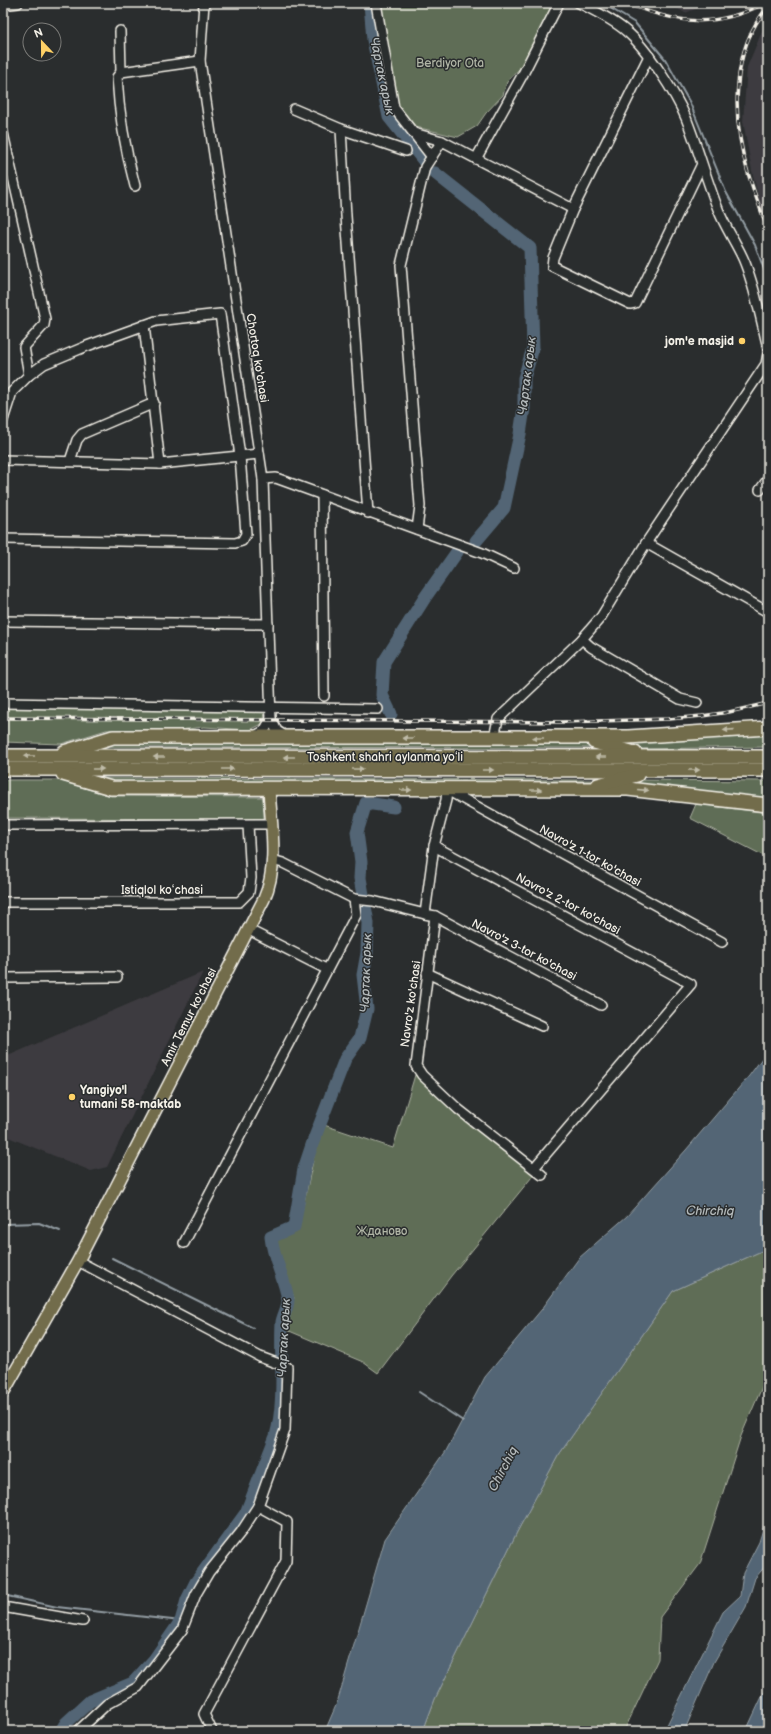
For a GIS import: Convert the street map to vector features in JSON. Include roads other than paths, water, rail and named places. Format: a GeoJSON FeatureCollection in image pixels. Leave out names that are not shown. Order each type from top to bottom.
{"type":"FeatureCollection","features":[{"type":"Feature","properties":{"kind":"highway"},"geometry":{"type":"LineString","coordinates":[[49,763],[113,737],[577,738],[628,737],[768,728]]}},
{"type":"Feature","properties":{"kind":"highway"},"geometry":{"type":"LineString","coordinates":[[577,738],[654,764]]}},
{"type":"Feature","properties":{"kind":"highway","name":"Toshkent shahri aylanma yoʻli"},"geometry":{"type":"LineString","coordinates":[[3,756],[49,763]]}},
{"type":"Feature","properties":{"kind":"highway","name":"Toshkent shahri aylanma yoʻli"},"geometry":{"type":"LineString","coordinates":[[654,764],[768,757]]}},
{"type":"Feature","properties":{"kind":"highway"},"geometry":{"type":"LineString","coordinates":[[49,763],[111,788],[640,790],[768,804]]}},
{"type":"Feature","properties":{"kind":"highway","name":"Toshkent shahri aylanma yoʻli"},"geometry":{"type":"LineString","coordinates":[[3,769],[49,763],[654,764],[768,770]]}},
{"type":"Feature","properties":{"kind":"highway"},"geometry":{"type":"LineString","coordinates":[[576,790],[654,764]]}},
{"type":"Feature","properties":{"kind":"main road","name":"Amir Temur ko'chasi"},"geometry":{"type":"LineString","coordinates":[[3,1393],[78,1261],[249,930],[269,887],[272,860],[269,789]]}},
{"type":"Feature","properties":{"kind":"street"},"geometry":{"type":"LineString","coordinates":[[3,5],[18,3]]}},
{"type":"Feature","properties":{"kind":"street","name":"Chortoq ko'chasi"},"geometry":{"type":"LineString","coordinates":[[204,3],[200,61],[263,479],[271,719]]}},
{"type":"Feature","properties":{"kind":"street"},"geometry":{"type":"LineString","coordinates":[[376,3],[394,108],[432,157]]}},
{"type":"Feature","properties":{"kind":"street"},"geometry":{"type":"LineString","coordinates":[[476,159],[523,74],[559,3]]}},
{"type":"Feature","properties":{"kind":"street"},"geometry":{"type":"LineString","coordinates":[[579,3],[619,25],[632,36],[649,56],[685,117],[701,166],[719,212],[741,254],[749,273],[768,348]]}},
{"type":"Feature","properties":{"kind":"street"},"geometry":{"type":"LineString","coordinates":[[120,31],[121,72],[117,77],[120,115],[125,152],[135,186]]}},
{"type":"Feature","properties":{"kind":"street"},"geometry":{"type":"LineString","coordinates":[[649,56],[573,210],[553,258],[552,266],[632,304],[637,300],[701,166]]}},
{"type":"Feature","properties":{"kind":"street"},"geometry":{"type":"LineString","coordinates":[[121,72],[200,61]]}},
{"type":"Feature","properties":{"kind":"street"},"geometry":{"type":"LineString","coordinates":[[294,109],[341,129],[406,151]]}},
{"type":"Feature","properties":{"kind":"street"},"geometry":{"type":"LineString","coordinates":[[341,129],[368,513]]}},
{"type":"Feature","properties":{"kind":"street"},"geometry":{"type":"LineString","coordinates":[[414,132],[442,141],[573,210]]}},
{"type":"Feature","properties":{"kind":"street"},"geometry":{"type":"LineString","coordinates":[[3,134],[45,319],[44,325],[24,347],[29,375]]}},
{"type":"Feature","properties":{"kind":"street"},"geometry":{"type":"LineString","coordinates":[[417,529],[420,506],[401,264],[425,167],[442,141]]}},
{"type":"Feature","properties":{"kind":"street"},"geometry":{"type":"LineString","coordinates":[[3,420],[12,392],[29,375],[44,364],[144,325],[164,320],[218,313],[221,315],[240,456],[246,534],[240,542],[3,539]]}},
{"type":"Feature","properties":{"kind":"street"},"geometry":{"type":"LineString","coordinates":[[144,325],[160,464]]}},
{"type":"Feature","properties":{"kind":"street"},"geometry":{"type":"LineString","coordinates":[[494,738],[498,719],[582,639],[601,617],[646,543],[767,366],[768,354]]}},
{"type":"Feature","properties":{"kind":"street"},"geometry":{"type":"LineString","coordinates":[[70,461],[77,440],[82,434],[154,404]]}},
{"type":"Feature","properties":{"kind":"street"},"geometry":{"type":"LineString","coordinates":[[3,460],[160,464],[259,454]]}},
{"type":"Feature","properties":{"kind":"street"},"geometry":{"type":"LineString","coordinates":[[263,479],[276,478],[368,513],[482,553],[514,568]]}},
{"type":"Feature","properties":{"kind":"street"},"geometry":{"type":"LineString","coordinates":[[760,490],[768,479]]}},
{"type":"Feature","properties":{"kind":"street"},"geometry":{"type":"LineString","coordinates":[[322,495],[324,696]]}},
{"type":"Feature","properties":{"kind":"street"},"geometry":{"type":"LineString","coordinates":[[646,543],[768,612]]}},
{"type":"Feature","properties":{"kind":"street"},"geometry":{"type":"LineString","coordinates":[[3,621],[268,624]]}},
{"type":"Feature","properties":{"kind":"street"},"geometry":{"type":"LineString","coordinates":[[582,639],[591,647],[680,699],[697,703]]}},
{"type":"Feature","properties":{"kind":"street"},"geometry":{"type":"LineString","coordinates":[[3,703],[378,708]]}},
{"type":"Feature","properties":{"kind":"street"},"geometry":{"type":"LineString","coordinates":[[248,738],[261,734],[271,719],[280,734],[292,738]]}},
{"type":"Feature","properties":{"kind":"street"},"geometry":{"type":"LineString","coordinates":[[425,914],[434,846],[446,800],[447,790]]}},
{"type":"Feature","properties":{"kind":"street","name":"Navro'z 1-tor ko'chasi"},"geometry":{"type":"LineString","coordinates":[[447,790],[722,942]]}},
{"type":"Feature","properties":{"kind":"street"},"geometry":{"type":"LineString","coordinates":[[3,825],[271,824]]}},
{"type":"Feature","properties":{"kind":"street","name":"Istiqlol koʻchasi"},"geometry":{"type":"LineString","coordinates":[[3,902],[239,902],[249,892],[251,878],[248,825]]}},
{"type":"Feature","properties":{"kind":"street","name":"Navro'z 2-tor ko'chasi"},"geometry":{"type":"LineString","coordinates":[[434,846],[691,984],[534,1168]]}},
{"type":"Feature","properties":{"kind":"street"},"geometry":{"type":"LineString","coordinates":[[272,860],[283,863],[356,899],[373,901],[435,916]]}},
{"type":"Feature","properties":{"kind":"street"},"geometry":{"type":"LineString","coordinates":[[184,1242],[326,969],[356,915],[356,899]]}},
{"type":"Feature","properties":{"kind":"street","name":"Navro'z ko'chasi"},"geometry":{"type":"LineString","coordinates":[[435,916],[416,1066],[418,1070],[458,1109],[542,1175]]}},
{"type":"Feature","properties":{"kind":"street","name":"Navro'z 3-tor ko'chasi"},"geometry":{"type":"LineString","coordinates":[[435,916],[601,1005]]}},
{"type":"Feature","properties":{"kind":"street"},"geometry":{"type":"LineString","coordinates":[[249,930],[326,969]]}},
{"type":"Feature","properties":{"kind":"street"},"geometry":{"type":"LineString","coordinates":[[427,973],[542,1026]]}},
{"type":"Feature","properties":{"kind":"street"},"geometry":{"type":"LineString","coordinates":[[3,978],[117,977]]}},
{"type":"Feature","properties":{"kind":"street"},"geometry":{"type":"LineString","coordinates":[[78,1261],[260,1357],[287,1367],[285,1430],[258,1506],[245,1527],[209,1572],[196,1594],[182,1630],[138,1688],[107,1704],[78,1731]]}},
{"type":"Feature","properties":{"kind":"street"},"geometry":{"type":"LineString","coordinates":[[212,1731],[204,1714],[286,1561],[287,1522],[258,1506]]}},
{"type":"Feature","properties":{"kind":"street"},"geometry":{"type":"LineString","coordinates":[[3,1606],[83,1621]]}},
{"type":"Feature","properties":{"kind":"water","name":"Chirchiq"},"geometry":{"type":"Polygon","coordinates":[[[768,1050],[768,1248],[673,1291],[558,1456],[517,1532],[435,1699],[423,1731],[325,1731],[337,1703],[385,1539],[446,1451],[485,1377],[542,1309],[579,1258],[627,1216],[749,1076],[768,1050]]]}},
{"type":"Feature","properties":{"kind":"water"},"geometry":{"type":"Polygon","coordinates":[[[768,1513],[768,1563],[755,1578],[746,1607],[714,1662],[686,1727],[681,1731],[664,1731],[723,1612],[740,1596],[743,1573],[759,1542],[768,1513]]]}},
{"type":"Feature","properties":{"kind":"water"},"geometry":{"type":"Polygon","coordinates":[[[768,1684],[768,1731],[746,1731],[768,1684]]]}},
{"type":"Feature","properties":{"kind":"waterway","name":"Чартак арык"},"geometry":{"type":"LineString","coordinates":[[370,3],[373,40],[389,117],[424,161]]}},
{"type":"Feature","properties":{"kind":"waterway"},"geometry":{"type":"LineString","coordinates":[[602,3],[635,23],[665,59],[690,103],[726,192],[755,245],[768,280]]}},
{"type":"Feature","properties":{"kind":"waterway","name":"Чартак арык"},"geometry":{"type":"LineString","coordinates":[[435,173],[530,248],[533,348],[524,378],[524,408],[520,434],[504,508],[476,541]]}},
{"type":"Feature","properties":{"kind":"waterway","name":"Чартак арык"},"geometry":{"type":"LineString","coordinates":[[391,714],[382,695],[384,662],[426,596],[457,552]]}},
{"type":"Feature","properties":{"kind":"waterway","name":"Чартак арык"},"geometry":{"type":"LineString","coordinates":[[61,1731],[66,1723],[90,1701],[133,1683],[154,1660],[181,1621],[187,1600],[196,1582],[246,1513],[276,1436],[282,1393],[282,1322],[287,1308],[288,1299],[271,1237],[294,1227],[304,1169],[313,1142],[345,1059],[360,1038],[367,1009],[363,975],[367,953],[368,923],[360,878],[361,862],[357,832],[366,803],[394,807]]}},
{"type":"Feature","properties":{"kind":"waterway"},"geometry":{"type":"LineString","coordinates":[[3,1224],[39,1223],[60,1231]]}},
{"type":"Feature","properties":{"kind":"waterway"},"geometry":{"type":"LineString","coordinates":[[112,1258],[253,1328]]}},
{"type":"Feature","properties":{"kind":"waterway"},"geometry":{"type":"LineString","coordinates":[[419,1392],[463,1421]]}},
{"type":"Feature","properties":{"kind":"waterway"},"geometry":{"type":"LineString","coordinates":[[3,1595],[57,1607],[181,1621]]}},
{"type":"Feature","properties":{"kind":"railway"},"geometry":{"type":"LineString","coordinates":[[626,3],[662,16],[696,21],[729,17],[765,3]]}},
{"type":"Feature","properties":{"kind":"railway"},"geometry":{"type":"LineString","coordinates":[[768,7],[756,24],[747,44],[741,64],[737,109],[739,131],[748,173],[768,230]]}},
{"type":"Feature","properties":{"kind":"railway"},"geometry":{"type":"LineString","coordinates":[[3,718],[561,722],[669,719],[702,716],[729,712],[768,703]]}},
{"type":"Feature","properties":{"kind":"place","name":"jom'e masjid"},"geometry":{"type":"Point","coordinates":[742,341]}},
{"type":"Feature","properties":{"kind":"place","name":"Yangiyo'l tumani 58-maktab"},"geometry":{"type":"Point","coordinates":[72,1097]}},
{"type":"Feature","properties":{"kind":"park label","name":"Berdiyor Ota"},"geometry":{"type":"Point","coordinates":[450,63]}},
{"type":"Feature","properties":{"kind":"park label","name":"Жданово"},"geometry":{"type":"Point","coordinates":[382,1231]}}]}
